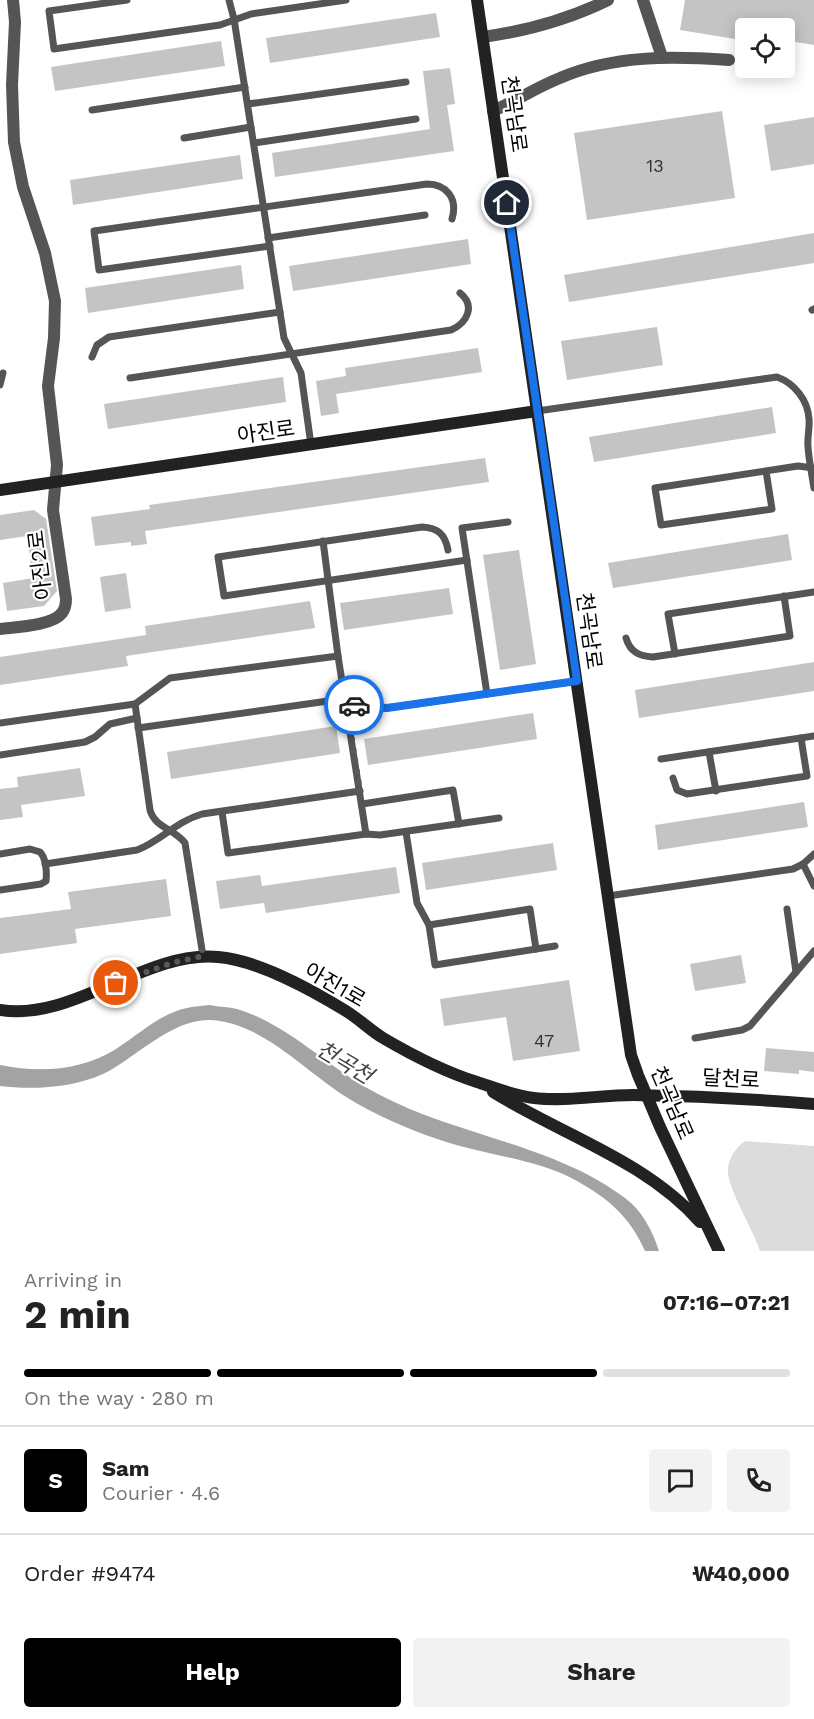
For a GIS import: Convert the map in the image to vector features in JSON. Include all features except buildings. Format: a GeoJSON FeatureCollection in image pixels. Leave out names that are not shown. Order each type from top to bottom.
{"type":"FeatureCollection","features":[{"type":"Feature","properties":{"kind":"street"},"geometry":{"type":"LineString","coordinates":[[13,0],[15,22],[12,85],[14,141],[23,186],[45,253],[55,301],[54,338],[48,386],[56,453],[56,482]]}},
{"type":"Feature","properties":{"kind":"street","name":"천곡남로"},"geometry":{"type":"LineString","coordinates":[[477,0],[632,1055],[647,1095],[719,1251]]}},
{"type":"Feature","properties":{"kind":"street"},"geometry":{"type":"LineString","coordinates":[[483,37],[512,33],[564,18],[608,0]]}},
{"type":"Feature","properties":{"kind":"street"},"geometry":{"type":"LineString","coordinates":[[643,0],[662,57]]}},
{"type":"Feature","properties":{"kind":"street"},"geometry":{"type":"LineString","coordinates":[[493,111],[558,78],[581,70],[631,60],[662,57],[729,60]]}},
{"type":"Feature","properties":{"kind":"street","name":"아진로"},"geometry":{"type":"LineString","coordinates":[[0,490],[537,411]]}},
{"type":"Feature","properties":{"kind":"street","name":"아진2로"},"geometry":{"type":"LineString","coordinates":[[0,629],[48,622],[62,613],[65,607],[66,599],[53,510],[56,482]]}},
{"type":"Feature","properties":{"kind":"street","name":"아진1로"},"geometry":{"type":"LineString","coordinates":[[0,1010],[52,1005],[154,968],[186,959],[203,956],[228,958],[248,962],[267,970],[347,1011],[382,1037],[443,1070],[476,1082],[536,1098],[647,1095]]}},
{"type":"Feature","properties":{"kind":"street"},"geometry":{"type":"LineString","coordinates":[[476,1082],[644,1174],[674,1196],[711,1234]]}},
{"type":"Feature","properties":{"kind":"street","name":"달천로"},"geometry":{"type":"LineString","coordinates":[[647,1095],[814,1104]]}},
{"type":"Feature","properties":{"kind":"lane"},"geometry":{"type":"LineString","coordinates":[[127,0],[49,12],[54,49],[220,25],[251,14],[346,0]]}},
{"type":"Feature","properties":{"kind":"lane"},"geometry":{"type":"LineString","coordinates":[[229,0],[248,104],[284,338],[301,374],[311,445]]}},
{"type":"Feature","properties":{"kind":"lane"},"geometry":{"type":"LineString","coordinates":[[248,104],[406,82]]}},
{"type":"Feature","properties":{"kind":"lane"},"geometry":{"type":"LineString","coordinates":[[92,110],[245,87]]}},
{"type":"Feature","properties":{"kind":"lane"},"geometry":{"type":"LineString","coordinates":[[254,144],[416,119]]}},
{"type":"Feature","properties":{"kind":"lane"},"geometry":{"type":"LineString","coordinates":[[184,138],[251,127]]}},
{"type":"Feature","properties":{"kind":"lane"},"geometry":{"type":"LineString","coordinates":[[270,246],[99,270],[94,231],[427,184],[437,184],[445,188],[451,196],[454,204],[452,219]]}},
{"type":"Feature","properties":{"kind":"lane"},"geometry":{"type":"LineString","coordinates":[[268,237],[425,215]]}},
{"type":"Feature","properties":{"kind":"lane"},"geometry":{"type":"LineString","coordinates":[[130,378],[451,330],[460,326],[468,314],[465,298],[460,293]]}},
{"type":"Feature","properties":{"kind":"lane"},"geometry":{"type":"LineString","coordinates":[[92,357],[97,345],[109,337],[280,312]]}},
{"type":"Feature","properties":{"kind":"lane"},"geometry":{"type":"LineString","coordinates":[[0,384],[3,373]]}},
{"type":"Feature","properties":{"kind":"lane"},"geometry":{"type":"LineString","coordinates":[[537,411],[777,377],[785,380],[802,398],[808,413],[811,428],[807,442],[814,488]]}},
{"type":"Feature","properties":{"kind":"lane"},"geometry":{"type":"LineString","coordinates":[[766,471],[772,508],[661,525],[656,488],[798,466],[812,467]]}},
{"type":"Feature","properties":{"kind":"lane"},"geometry":{"type":"LineString","coordinates":[[487,694],[462,528],[508,522]]}},
{"type":"Feature","properties":{"kind":"lane"},"geometry":{"type":"LineString","coordinates":[[448,550],[444,536],[436,529],[429,527],[218,557],[224,596],[467,560]]}},
{"type":"Feature","properties":{"kind":"lane"},"geometry":{"type":"LineString","coordinates":[[323,541],[338,656],[366,834]]}},
{"type":"Feature","properties":{"kind":"lane"},"geometry":{"type":"LineString","coordinates":[[675,654],[668,614],[814,592]]}},
{"type":"Feature","properties":{"kind":"lane"},"geometry":{"type":"LineString","coordinates":[[626,638],[628,646],[643,657],[790,636],[784,596]]}},
{"type":"Feature","properties":{"kind":"lane"},"geometry":{"type":"LineString","coordinates":[[0,723],[135,704],[170,678],[338,656]]}},
{"type":"Feature","properties":{"kind":"lane"},"geometry":{"type":"LineString","coordinates":[[138,728],[328,701],[387,708],[577,681]]}},
{"type":"Feature","properties":{"kind":"lane"},"geometry":{"type":"LineString","coordinates":[[135,704],[152,816],[154,820],[185,843],[203,956]]}},
{"type":"Feature","properties":{"kind":"lane"},"geometry":{"type":"LineString","coordinates":[[0,755],[85,742],[116,721],[137,718]]}},
{"type":"Feature","properties":{"kind":"lane"},"geometry":{"type":"LineString","coordinates":[[661,759],[814,736]]}},
{"type":"Feature","properties":{"kind":"lane"},"geometry":{"type":"LineString","coordinates":[[673,778],[674,785],[682,793],[694,794],[807,776],[801,738]]}},
{"type":"Feature","properties":{"kind":"lane"},"geometry":{"type":"LineString","coordinates":[[709,752],[716,791]]}},
{"type":"Feature","properties":{"kind":"lane"},"geometry":{"type":"LineString","coordinates":[[362,804],[453,790],[459,824]]}},
{"type":"Feature","properties":{"kind":"lane"},"geometry":{"type":"LineString","coordinates":[[45,864],[137,850],[146,847],[169,830],[191,818],[360,791]]}},
{"type":"Feature","properties":{"kind":"lane"},"geometry":{"type":"LineString","coordinates":[[222,812],[228,853],[366,834],[406,832],[499,818]]}},
{"type":"Feature","properties":{"kind":"lane"},"geometry":{"type":"LineString","coordinates":[[406,832],[417,903],[429,925],[435,965],[555,946]]}},
{"type":"Feature","properties":{"kind":"lane"},"geometry":{"type":"LineString","coordinates":[[0,854],[36,850],[42,854],[46,879],[44,883],[0,891]]}},
{"type":"Feature","properties":{"kind":"lane"},"geometry":{"type":"LineString","coordinates":[[608,896],[778,871],[803,864],[814,854]]}},
{"type":"Feature","properties":{"kind":"lane"},"geometry":{"type":"LineString","coordinates":[[803,864],[814,886]]}},
{"type":"Feature","properties":{"kind":"lane"},"geometry":{"type":"LineString","coordinates":[[429,925],[530,909],[536,949]]}},
{"type":"Feature","properties":{"kind":"lane"},"geometry":{"type":"LineString","coordinates":[[787,909],[796,972]]}},
{"type":"Feature","properties":{"kind":"lane"},"geometry":{"type":"LineString","coordinates":[[695,1038],[742,1030],[750,1026],[814,951]]}},
{"type":"Feature","properties":{"kind":"shaded area","name":"천곡천"},"geometry":{"type":"Polygon","coordinates":[[[210,1005],[237,1009],[274,1025],[343,1073],[378,1094],[408,1108],[536,1152],[597,1180],[625,1198],[637,1209],[650,1229],[659,1251],[645,1251],[633,1228],[609,1202],[564,1174],[450,1143],[391,1121],[351,1100],[267,1040],[230,1023],[211,1020],[182,1025],[155,1040],[116,1067],[91,1079],[39,1088],[0,1086],[0,1065],[45,1069],[89,1062],[116,1049],[168,1015],[187,1008],[210,1005]]]}},
{"type":"Feature","properties":{"kind":"shaded area"},"geometry":{"type":"Polygon","coordinates":[[[745,1141],[814,1146],[814,1251],[760,1251],[733,1191],[728,1173],[732,1155],[745,1141]]]}},
{"type":"Feature","properties":{"kind":"way so far"},"geometry":{"type":"LineString","coordinates":[[116,983],[154,968],[203,956],[185,843],[169,830],[181,822],[202,814],[360,791],[346,702],[354,705]]}},
{"type":"Feature","properties":{"kind":"route"},"geometry":{"type":"LineString","coordinates":[[354,705],[387,708],[577,681],[507,203]]}}]}
